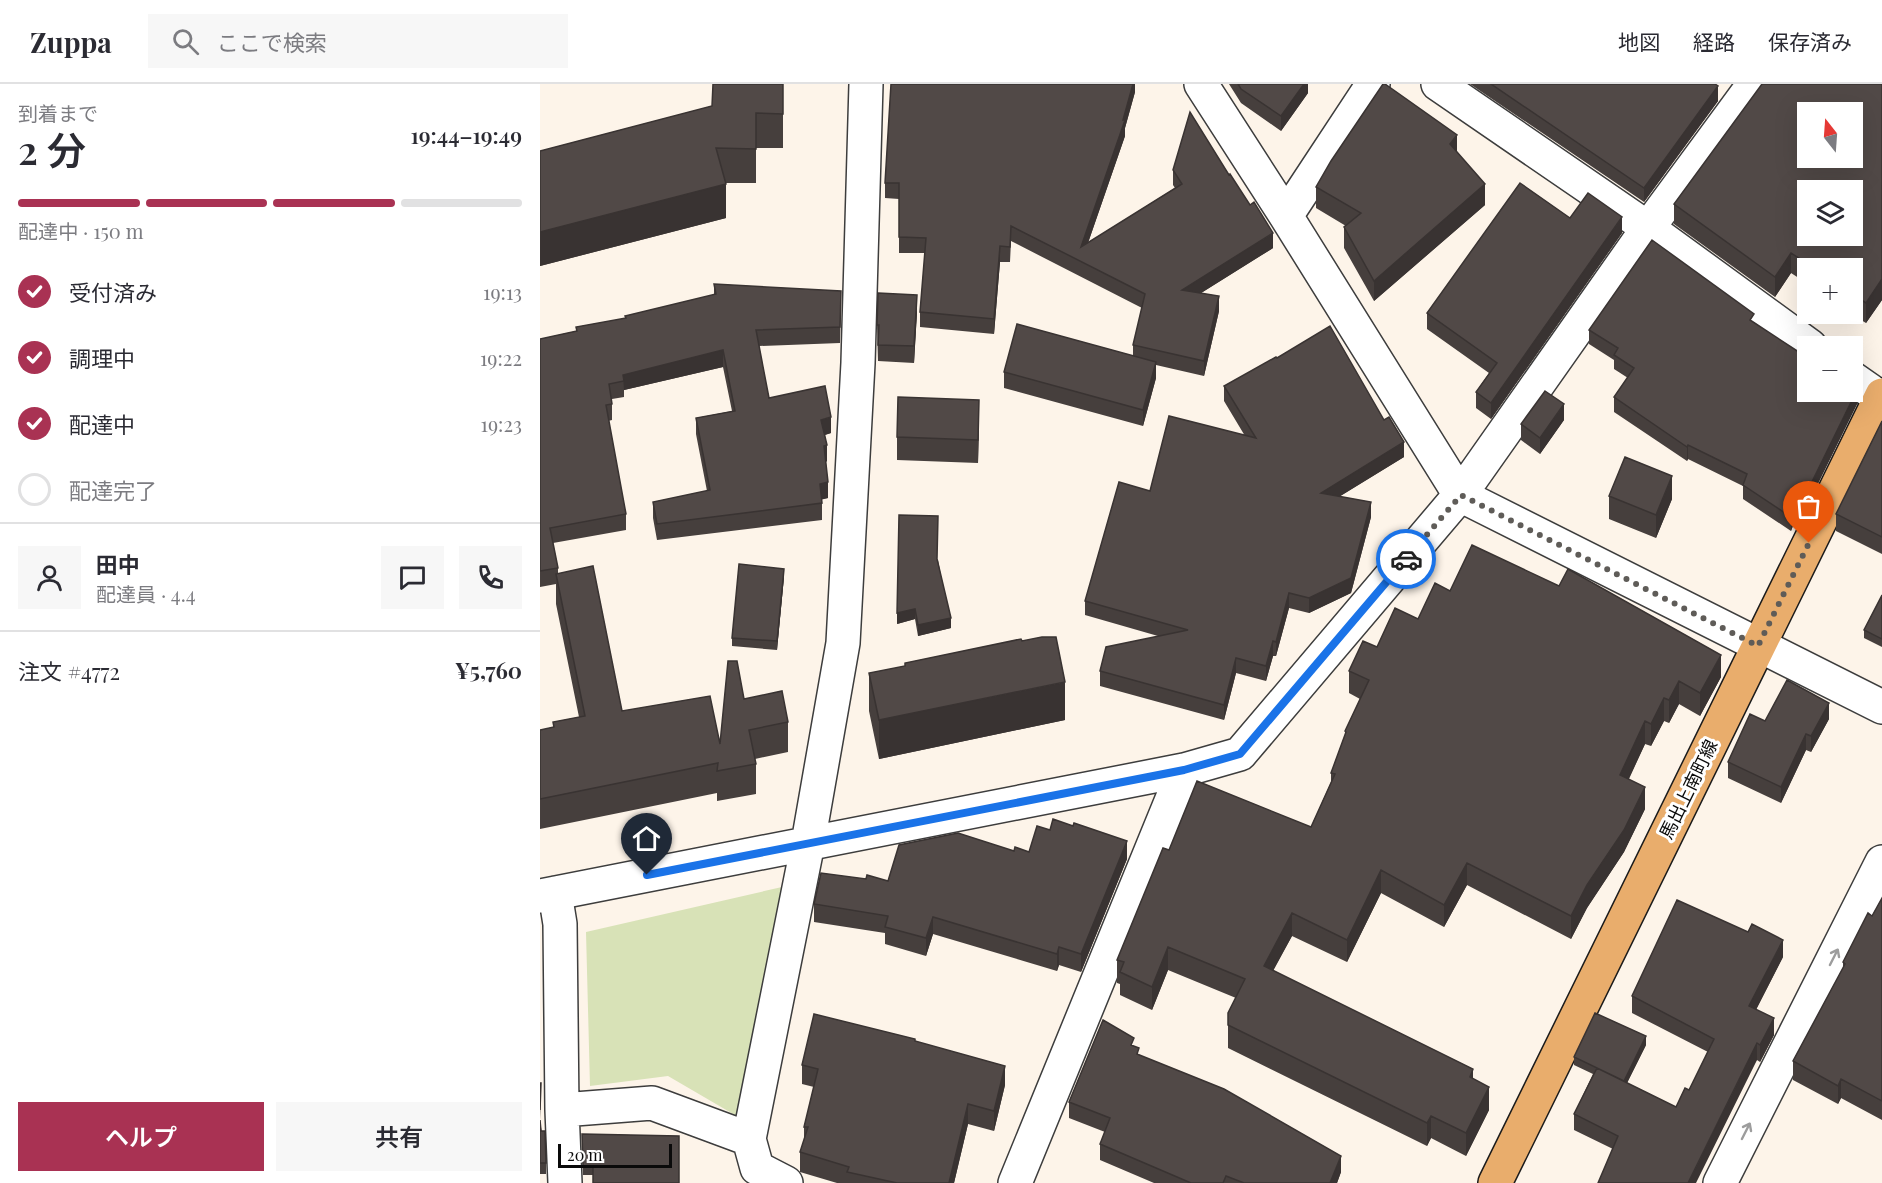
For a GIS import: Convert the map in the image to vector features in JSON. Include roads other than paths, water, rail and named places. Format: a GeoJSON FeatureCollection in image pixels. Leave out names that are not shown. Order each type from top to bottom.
{"type":"FeatureCollection","features":[{"type":"Feature","properties":{"kind":"main road","name":"馬出上南町線"},"geometry":{"type":"LineString","coordinates":[[1495,1183],[1882,397]]}},
{"type":"Feature","properties":{"kind":"street"},"geometry":{"type":"LineString","coordinates":[[786,1183],[757,1168],[749,1139],[808,843],[843,643],[858,363],[866,84]]}},
{"type":"Feature","properties":{"kind":"street"},"geometry":{"type":"LineString","coordinates":[[1201,84],[1461,495],[1882,707]]}},
{"type":"Feature","properties":{"kind":"street"},"geometry":{"type":"LineString","coordinates":[[1286,216],[1373,84]]}},
{"type":"Feature","properties":{"kind":"street"},"geometry":{"type":"LineString","coordinates":[[1438,84],[1648,228],[1797,337]]}},
{"type":"Feature","properties":{"kind":"street"},"geometry":{"type":"LineString","coordinates":[[565,1183],[560,924],[548,895],[1184,770],[1240,754],[1461,495],[1648,228],[1754,84]]}},
{"type":"Feature","properties":{"kind":"street"},"geometry":{"type":"LineString","coordinates":[[1863,385],[1882,397]]}},
{"type":"Feature","properties":{"kind":"street"},"geometry":{"type":"LineString","coordinates":[[1015,1183],[1184,770]]}},
{"type":"Feature","properties":{"kind":"street"},"geometry":{"type":"LineString","coordinates":[[1720,1183],[1882,862]]}},
{"type":"Feature","properties":{"kind":"street"},"geometry":{"type":"LineString","coordinates":[[562,1110],[652,1103],[749,1139]]}}]}
